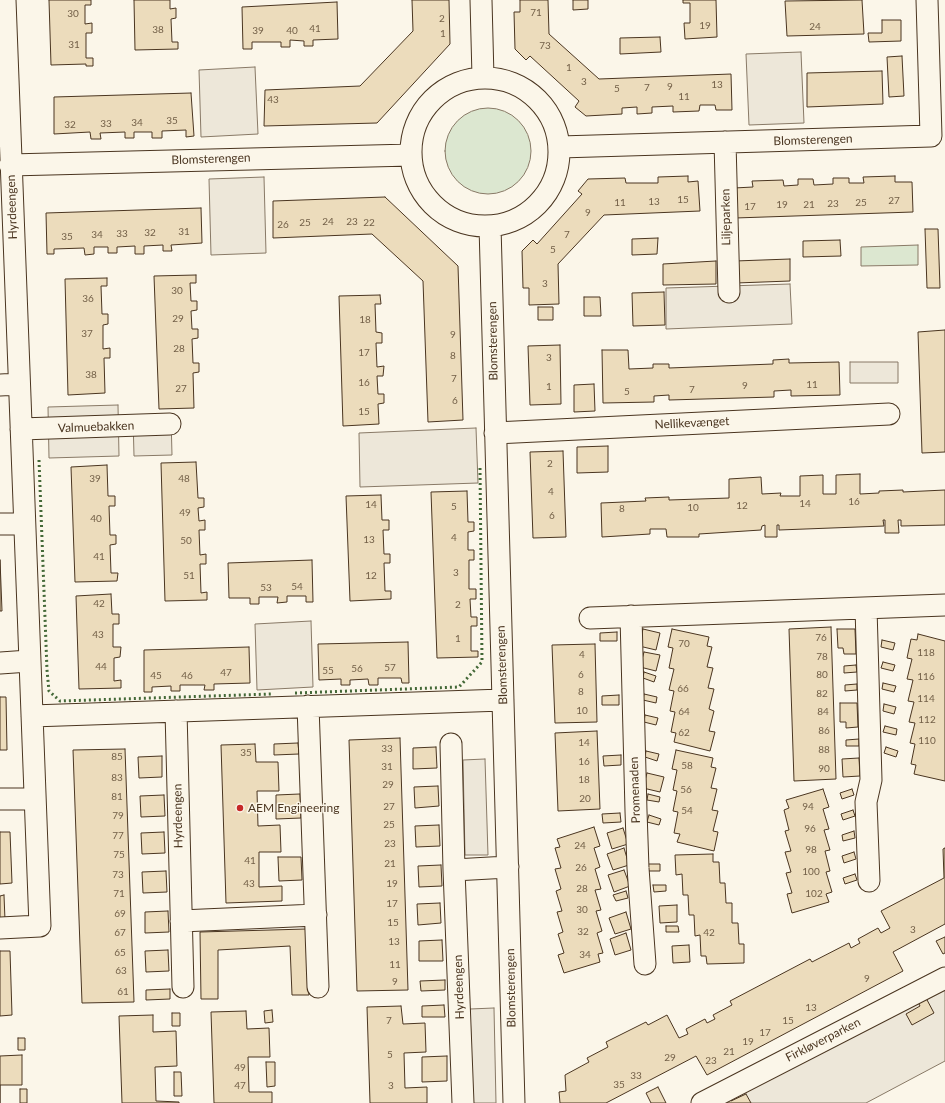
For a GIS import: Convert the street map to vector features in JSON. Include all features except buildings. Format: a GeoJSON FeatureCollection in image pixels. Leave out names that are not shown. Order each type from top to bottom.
{"type":"FeatureCollection","features":[{"type":"Feature","properties":{"kind":"street","name":"Hyrdeengen"},"geometry":{"type":"LineString","coordinates":[[0,928],[40,926],[21,429],[9,384],[7,254],[10,165],[4,112],[5,0]]}},
{"type":"Feature","properties":{"kind":"street"},"geometry":{"type":"LineString","coordinates":[[481,0],[483,77]]}},
{"type":"Feature","properties":{"kind":"street","name":"Blomsterengen"},"geometry":{"type":"LineString","coordinates":[[560,147],[931,136],[927,0]]}},
{"type":"Feature","properties":{"kind":"street"},"geometry":{"type":"LineString","coordinates":[[483,77],[498,78],[513,83],[527,90],[539,100],[552,119],[558,134],[560,147],[560,158],[556,175],[553,183],[543,198],[524,216],[508,223],[490,226],[472,225],[454,220],[432,204],[423,193],[417,181],[411,155],[414,130],[421,114],[431,101],[451,86],[466,80],[483,77]]}},
{"type":"Feature","properties":{"kind":"street","name":"Liljeparken"},"geometry":{"type":"LineString","coordinates":[[725,142],[729,292]]}},
{"type":"Feature","properties":{"kind":"street","name":"Blomsterengen"},"geometry":{"type":"LineString","coordinates":[[10,165],[411,155]]}},
{"type":"Feature","properties":{"kind":"street","name":"Blomsterengen"},"geometry":{"type":"LineString","coordinates":[[490,226],[514,1103]]}},
{"type":"Feature","properties":{"kind":"street","name":"Nellikevænget"},"geometry":{"type":"LineString","coordinates":[[495,433],[888,414]]}},
{"type":"Feature","properties":{"kind":"street","name":"Valmuebakken"},"geometry":{"type":"LineString","coordinates":[[21,429],[170,424]]}},
{"type":"Feature","properties":{"kind":"street"},"geometry":{"type":"LineString","coordinates":[[0,524],[24,524]]}},
{"type":"Feature","properties":{"kind":"street"},"geometry":{"type":"LineString","coordinates":[[590,618],[945,605]]}},
{"type":"Feature","properties":{"kind":"street"},"geometry":{"type":"LineString","coordinates":[[866,608],[872,780],[866,802],[869,881]]}},
{"type":"Feature","properties":{"kind":"street","name":"Promenaden"},"geometry":{"type":"LineString","coordinates":[[631,616],[638,868],[645,964]]}},
{"type":"Feature","properties":{"kind":"street"},"geometry":{"type":"LineString","coordinates":[[0,663],[30,661]]}},
{"type":"Feature","properties":{"kind":"street"},"geometry":{"type":"LineString","coordinates":[[32,716],[503,700]]}},
{"type":"Feature","properties":{"kind":"street"},"geometry":{"type":"LineString","coordinates":[[308,706],[318,987]]}},
{"type":"Feature","properties":{"kind":"street","name":"Hyrdeengen"},"geometry":{"type":"LineString","coordinates":[[176,712],[182,987]]}},
{"type":"Feature","properties":{"kind":"street","name":"Hyrdeengen"},"geometry":{"type":"LineString","coordinates":[[451,744],[454,870],[464,1103]]}},
{"type":"Feature","properties":{"kind":"street"},"geometry":{"type":"LineString","coordinates":[[0,799],[35,799]]}},
{"type":"Feature","properties":{"kind":"street"},"geometry":{"type":"LineString","coordinates":[[454,870],[508,867]]}},
{"type":"Feature","properties":{"kind":"street"},"geometry":{"type":"LineString","coordinates":[[181,921],[316,915]]}},
{"type":"Feature","properties":{"kind":"street","name":"Firkløverparken"},"geometry":{"type":"LineString","coordinates":[[702,1103],[945,978]]}},
{"type":"Feature","properties":{"kind":"green space"},"geometry":{"type":"Polygon","coordinates":[[[480,108],[496,108],[505,111],[519,120],[528,134],[531,143],[531,159],[528,168],[519,182],[505,191],[496,194],[480,194],[464,187],[457,182],[452,175],[445,159],[445,143],[452,127],[457,120],[464,115],[480,108]]]}},
{"type":"Feature","properties":{"kind":"green space"},"geometry":{"type":"Polygon","coordinates":[[[918,245],[918,265],[861,266],[861,247],[918,245]]]}},
{"type":"Feature","properties":{"kind":"shaded area"},"geometry":{"type":"Polygon","coordinates":[[[801,52],[804,123],[749,125],[746,54],[801,52]]]}},
{"type":"Feature","properties":{"kind":"shaded area"},"geometry":{"type":"Polygon","coordinates":[[[255,67],[258,134],[201,137],[199,70],[255,67]]]}},
{"type":"Feature","properties":{"kind":"shaded area"},"geometry":{"type":"Polygon","coordinates":[[[264,177],[266,253],[211,255],[209,179],[264,177]]]}},
{"type":"Feature","properties":{"kind":"shaded area"},"geometry":{"type":"Polygon","coordinates":[[[790,284],[792,324],[666,329],[666,288],[790,284]]]}},
{"type":"Feature","properties":{"kind":"shaded area"},"geometry":{"type":"Polygon","coordinates":[[[850,362],[898,362],[898,383],[850,383],[850,362]]]}},
{"type":"Feature","properties":{"kind":"shaded area"},"geometry":{"type":"Polygon","coordinates":[[[118,405],[119,456],[49,458],[48,407],[118,405]]]}},
{"type":"Feature","properties":{"kind":"shaded area"},"geometry":{"type":"Polygon","coordinates":[[[171,417],[172,455],[134,456],[133,418],[171,417]]]}},
{"type":"Feature","properties":{"kind":"shaded area"},"geometry":{"type":"Polygon","coordinates":[[[476,428],[478,483],[360,487],[359,433],[476,428]]]}},
{"type":"Feature","properties":{"kind":"shaded area"},"geometry":{"type":"Polygon","coordinates":[[[311,621],[313,687],[257,690],[255,624],[311,621]]]}},
{"type":"Feature","properties":{"kind":"shaded area"},"geometry":{"type":"Polygon","coordinates":[[[485,759],[488,855],[465,855],[463,760],[485,759]]]}},
{"type":"Feature","properties":{"kind":"shaded area"},"geometry":{"type":"Polygon","coordinates":[[[945,969],[945,1061],[866,1103],[691,1103],[945,969]]]}},
{"type":"Feature","properties":{"kind":"shaded area"},"geometry":{"type":"Polygon","coordinates":[[[494,1008],[496,1103],[473,1103],[470,1009],[494,1008]]]}},
{"type":"Feature","properties":{"kind":"hedge"},"geometry":{"type":"LineString","coordinates":[[39,460],[49,691],[60,701],[272,694]]}},
{"type":"Feature","properties":{"kind":"hedge"},"geometry":{"type":"LineString","coordinates":[[295,693],[459,687],[482,662],[480,468]]}},
{"type":"Feature","properties":{"kind":"place","name":"AEM Engineering"},"geometry":{"type":"Point","coordinates":[240,808]}}]}
